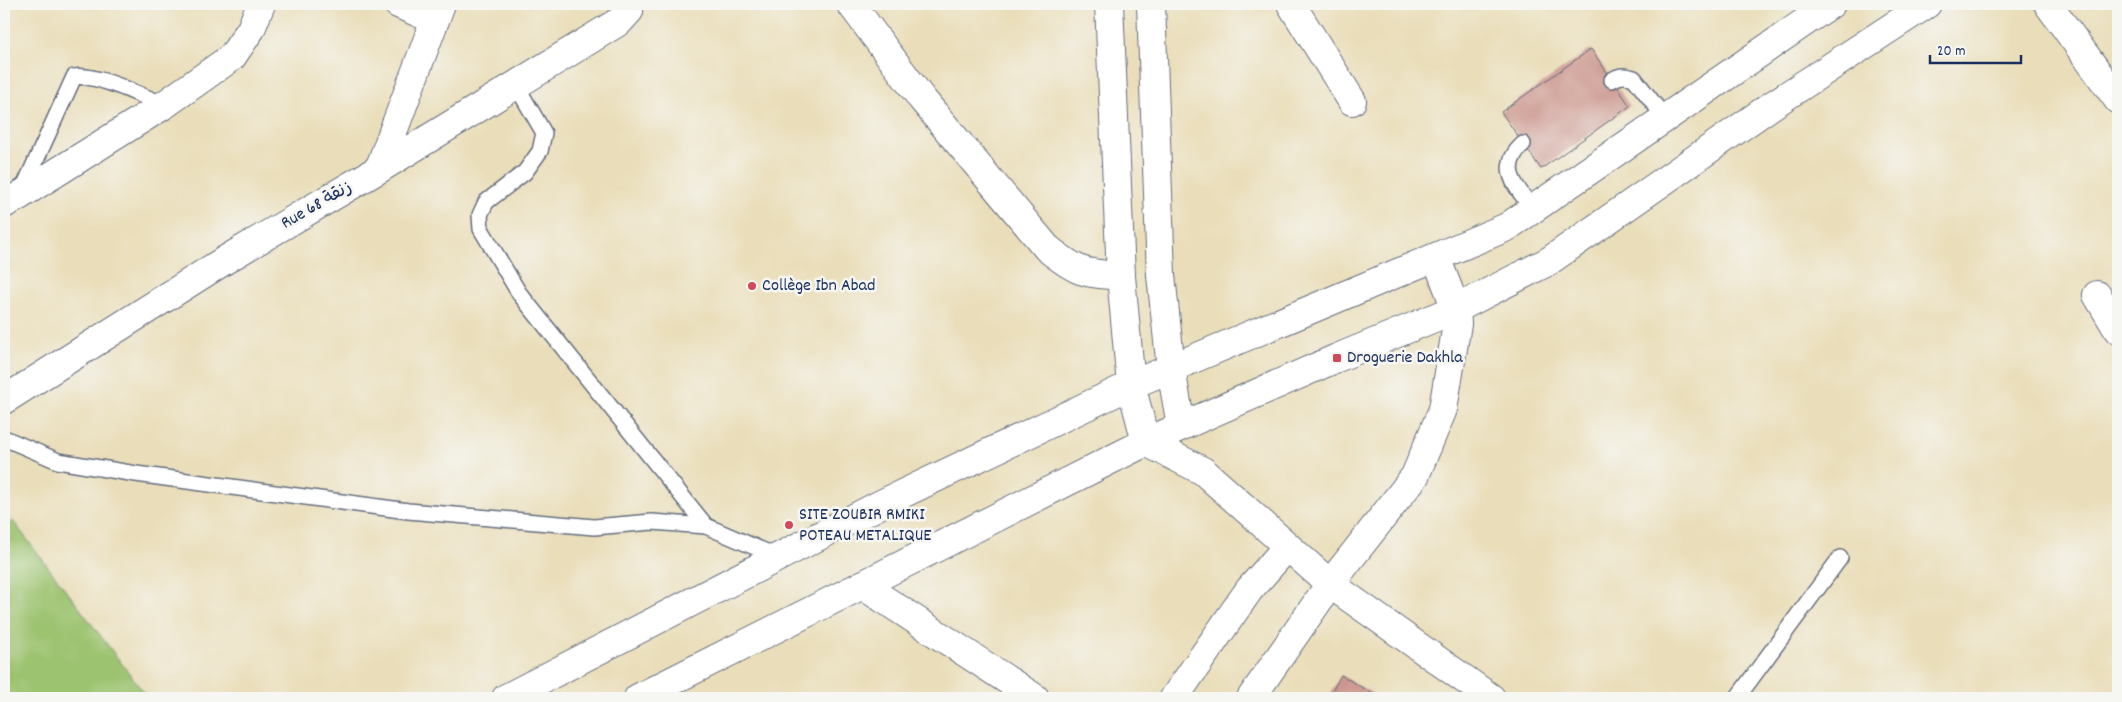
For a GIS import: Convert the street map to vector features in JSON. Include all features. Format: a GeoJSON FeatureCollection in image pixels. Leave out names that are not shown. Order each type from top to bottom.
{"type":"FeatureCollection","features":[{"type":"Feature","properties":{"kind":"street"},"geometry":{"type":"LineString","coordinates":[[12,200],[164,105],[232,57],[251,29],[261,4]]}},
{"type":"Feature","properties":{"kind":"street"},"geometry":{"type":"LineString","coordinates":[[379,169],[438,12],[398,4]]}},
{"type":"Feature","properties":{"kind":"street"},"geometry":{"type":"LineString","coordinates":[[851,4],[922,99],[1047,248],[1069,266],[1086,274],[1122,276]]}},
{"type":"Feature","properties":{"kind":"street"},"geometry":{"type":"LineString","coordinates":[[1109,4],[1122,276],[1131,385],[1146,442],[1203,471],[1330,584],[1490,698]]}},
{"type":"Feature","properties":{"kind":"street"},"geometry":{"type":"LineString","coordinates":[[1152,4],[1161,275],[1171,369],[1181,426],[1203,471]]}},
{"type":"Feature","properties":{"kind":"street"},"geometry":{"type":"LineString","coordinates":[[1291,4],[1352,101]]}},
{"type":"Feature","properties":{"kind":"street"},"geometry":{"type":"LineString","coordinates":[[506,698],[879,505],[1131,385],[1436,258],[1507,226],[1831,4]]}},
{"type":"Feature","properties":{"kind":"street"},"geometry":{"type":"LineString","coordinates":[[638,698],[1146,442],[1456,309],[1549,261],[1771,106],[1927,4]]}},
{"type":"Feature","properties":{"kind":"street"},"geometry":{"type":"LineString","coordinates":[[2048,4],[2118,100]]}},
{"type":"Feature","properties":{"kind":"street","name":"Rue 68 زنقة"},"geometry":{"type":"LineString","coordinates":[[4,400],[230,257],[379,169],[620,21],[628,8]]}},
{"type":"Feature","properties":{"kind":"street"},"geometry":{"type":"LineString","coordinates":[[1251,698],[1330,584],[1415,476],[1443,409],[1457,324],[1456,309],[1436,258]]}},
{"type":"Feature","properties":{"kind":"street"},"geometry":{"type":"LineString","coordinates":[[2097,295],[2118,330]]}},
{"type":"Feature","properties":{"kind":"street"},"geometry":{"type":"LineString","coordinates":[[1174,698],[1249,590],[1287,547]]}},
{"type":"Feature","properties":{"kind":"street"},"geometry":{"type":"LineString","coordinates":[[862,585],[1035,698]]}},
{"type":"Feature","properties":{"kind":"lane"},"geometry":{"type":"LineString","coordinates":[[12,200],[74,77],[84,75],[97,79],[164,105]]}},
{"type":"Feature","properties":{"kind":"lane"},"geometry":{"type":"LineString","coordinates":[[1612,80],[1626,75],[1634,78],[1665,118]]}},
{"type":"Feature","properties":{"kind":"lane"},"geometry":{"type":"LineString","coordinates":[[516,85],[544,133],[540,151],[525,172],[486,202],[480,216],[481,229],[520,293],[706,526]]}},
{"type":"Feature","properties":{"kind":"lane"},"geometry":{"type":"LineString","coordinates":[[1523,144],[1513,155],[1510,165],[1511,176],[1515,186],[1533,209]]}},
{"type":"Feature","properties":{"kind":"lane"},"geometry":{"type":"LineString","coordinates":[[4,438],[58,461],[146,476],[408,511],[594,527],[652,522],[706,526],[778,558]]}},
{"type":"Feature","properties":{"kind":"lane"},"geometry":{"type":"LineString","coordinates":[[1737,698],[1840,558]]}},
{"type":"Feature","properties":{"kind":"green space"},"geometry":{"type":"Polygon","coordinates":[[[13,521],[148,698],[4,698],[4,528],[13,521]]]}},
{"type":"Feature","properties":{"kind":"building"},"geometry":{"type":"Polygon","coordinates":[[[1591,49],[1630,106],[1541,169],[1501,112],[1591,49]]]}},
{"type":"Feature","properties":{"kind":"building"},"geometry":{"type":"Polygon","coordinates":[[[1341,675],[1380,698],[1328,698],[1341,675]]]}},
{"type":"Feature","properties":{"kind":"place","name":"Collège Ibn Abad"},"geometry":{"type":"Point","coordinates":[752,286]}},
{"type":"Feature","properties":{"kind":"place","name":"Droguerie Dakhla"},"geometry":{"type":"Point","coordinates":[1337,358]}},
{"type":"Feature","properties":{"kind":"place","name":"SITE ZOUBIR RMIKI POTEAU METALIQUE"},"geometry":{"type":"Point","coordinates":[789,525]}}]}
